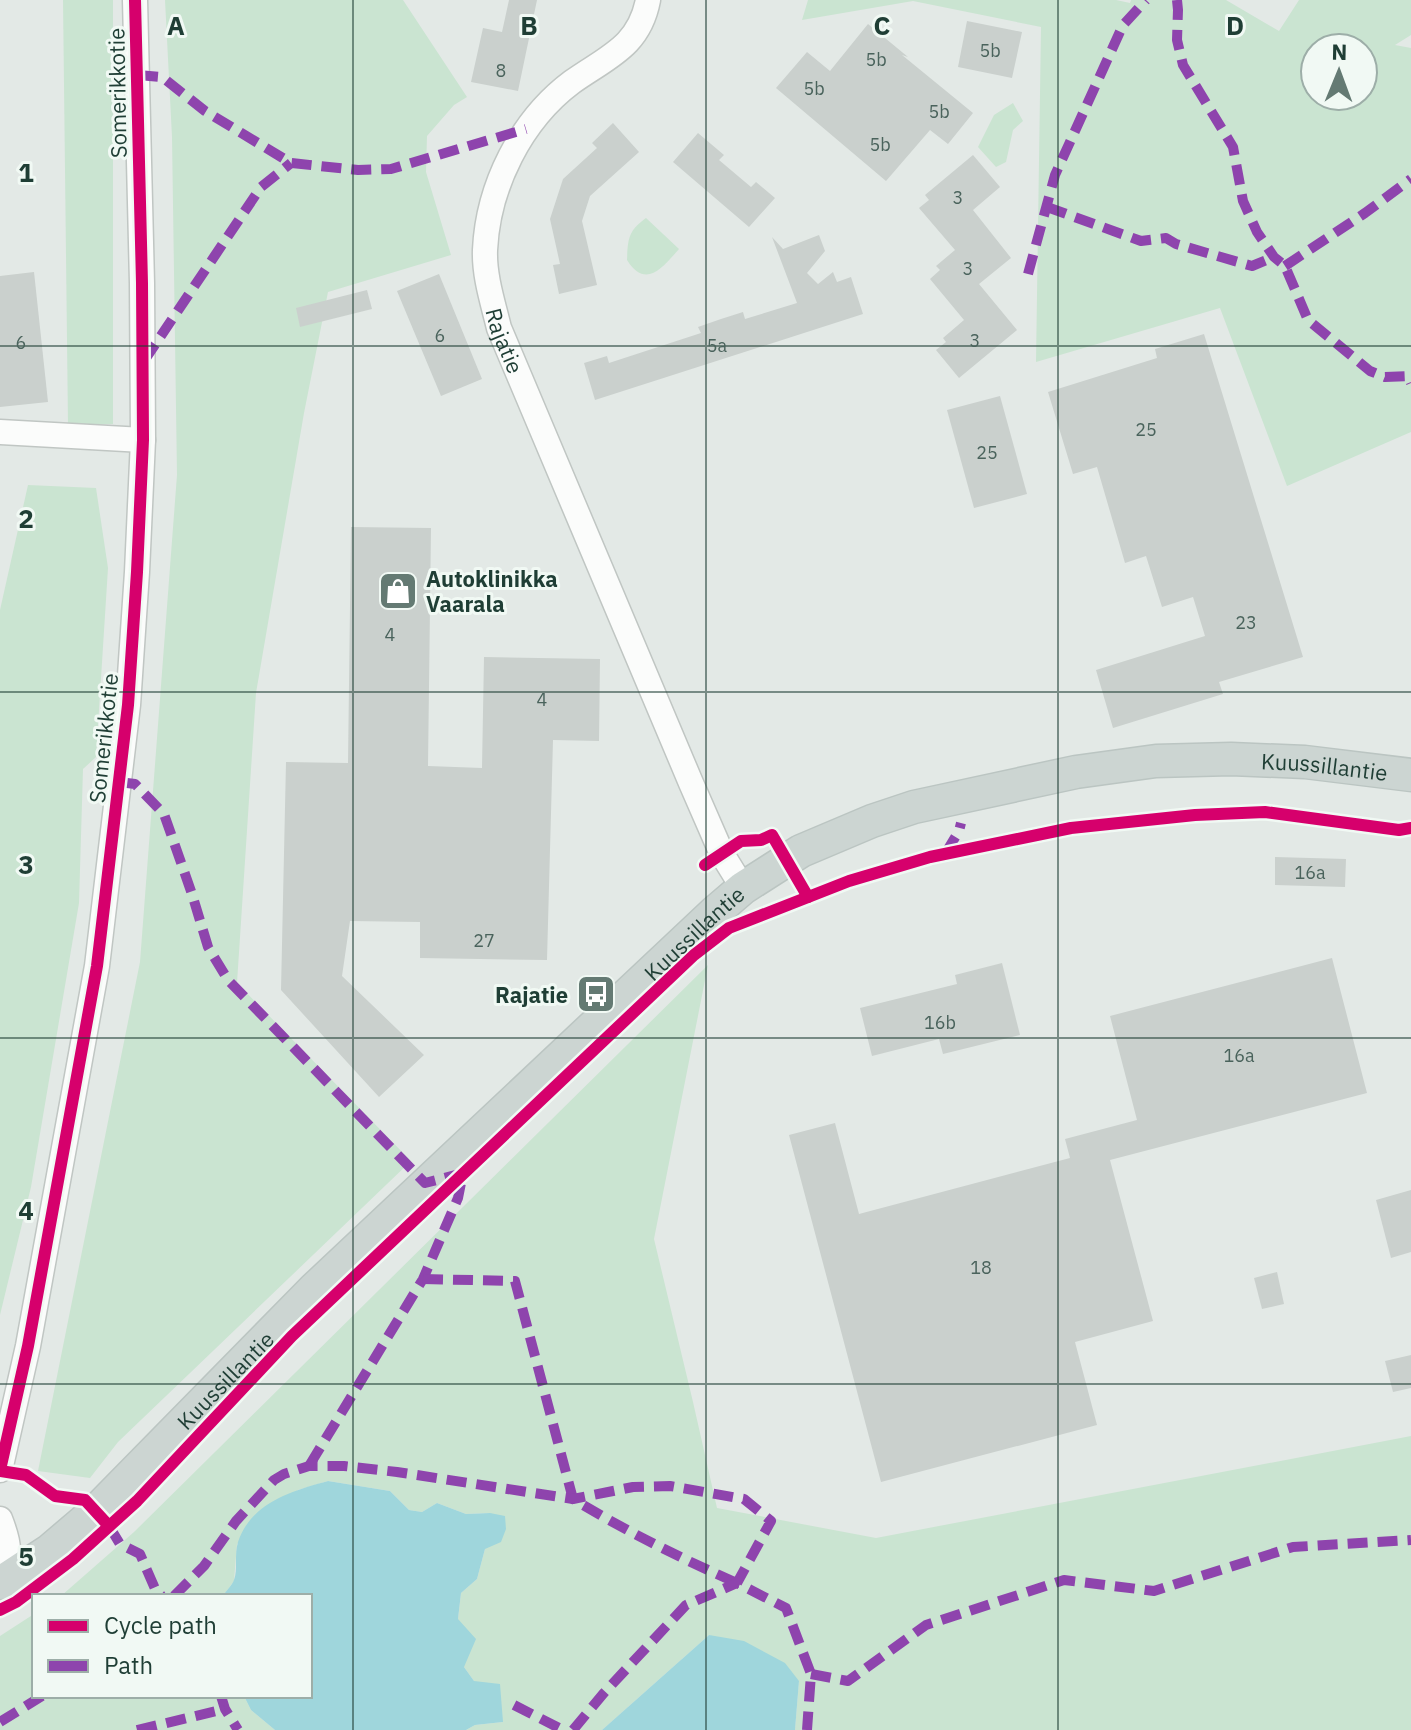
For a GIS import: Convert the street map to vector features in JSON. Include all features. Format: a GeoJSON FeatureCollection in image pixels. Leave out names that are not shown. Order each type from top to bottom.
{"type":"FeatureCollection","features":[{"type":"Feature","properties":{"kind":"main road","name":"Kuussillantie"},"geometry":{"type":"LineString","coordinates":[[0,1581],[49,1551],[96,1511],[314,1289],[489,1123],[743,888],[801,851],[914,807],[1076,772],[1156,761],[1231,759],[1305,762],[1411,775]]}},
{"type":"Feature","properties":{"kind":"street","name":"Somerikkotie"},"geometry":{"type":"LineString","coordinates":[[0,1470],[28,1346],[97,966],[128,705],[143,440],[135,0]]}},
{"type":"Feature","properties":{"kind":"street","name":"Rajatie"},"geometry":{"type":"LineString","coordinates":[[648,0],[638,30],[623,47],[572,82],[526,129],[506,165],[491,208],[485,251],[489,288],[499,328],[718,846],[743,888]]}},
{"type":"Feature","properties":{"kind":"street"},"geometry":{"type":"LineString","coordinates":[[0,432],[143,440]]}},
{"type":"Feature","properties":{"kind":"street"},"geometry":{"type":"LineString","coordinates":[[0,1519],[9,1541],[9,1556],[0,1581]]}},
{"type":"Feature","properties":{"kind":"green space"},"geometry":{"type":"Polygon","coordinates":[[[63,0],[113,0],[113,424],[68,425],[63,0]]]}},
{"type":"Feature","properties":{"kind":"green space"},"geometry":{"type":"Polygon","coordinates":[[[165,0],[403,0],[467,97],[454,105],[427,136],[426,172],[451,255],[328,292],[256,693],[237,983],[411,1161],[118,1442],[90,1478],[38,1471],[140,962],[177,475],[172,137],[165,0]]]}},
{"type":"Feature","properties":{"kind":"green space"},"geometry":{"type":"Polygon","coordinates":[[[808,0],[1116,0],[1130,3],[1131,0],[1226,0],[1279,31],[1299,0],[1411,0],[1411,35],[1395,45],[1411,48],[1411,432],[1287,486],[1220,308],[1036,362],[1041,27],[913,1],[802,20],[808,0]]]}},
{"type":"Feature","properties":{"kind":"green space"},"geometry":{"type":"Polygon","coordinates":[[[1013,103],[1023,121],[1013,130],[1006,162],[996,167],[978,147],[994,115],[1013,103]]]}},
{"type":"Feature","properties":{"kind":"green space"},"geometry":{"type":"Polygon","coordinates":[[[646,218],[679,249],[661,268],[648,274],[634,269],[627,260],[630,236],[646,218]]]}},
{"type":"Feature","properties":{"kind":"green space"},"geometry":{"type":"Polygon","coordinates":[[[28,485],[96,488],[108,568],[96,757],[83,769],[79,903],[31,1187],[0,1315],[0,610],[28,485]]]}},
{"type":"Feature","properties":{"kind":"green space"},"geometry":{"type":"Polygon","coordinates":[[[708,965],[654,1239],[717,1508],[876,1538],[1411,1436],[1411,1730],[795,1730],[799,1681],[709,1635],[602,1730],[466,1730],[475,1725],[503,1722],[464,1667],[458,1619],[461,1593],[477,1579],[490,1513],[466,1514],[437,1503],[422,1512],[409,1510],[390,1491],[328,1481],[298,1490],[237,1544],[234,1581],[224,1594],[63,1594],[134,1532],[708,965]]]}},
{"type":"Feature","properties":{"kind":"green space"},"geometry":{"type":"Polygon","coordinates":[[[32,1615],[32,1698],[245,1698],[251,1710],[275,1730],[0,1730],[0,1636],[32,1615]]]}},
{"type":"Feature","properties":{"kind":"water"},"geometry":{"type":"Polygon","coordinates":[[[328,1481],[390,1491],[409,1510],[422,1512],[437,1503],[466,1514],[505,1516],[506,1529],[501,1542],[485,1549],[477,1579],[461,1593],[458,1619],[476,1639],[464,1667],[474,1681],[500,1684],[503,1722],[475,1725],[466,1730],[275,1730],[251,1710],[245,1698],[312,1698],[312,1594],[224,1594],[234,1580],[238,1542],[252,1517],[274,1501],[328,1481]]]}},
{"type":"Feature","properties":{"kind":"water"},"geometry":{"type":"Polygon","coordinates":[[[709,1635],[744,1641],[785,1663],[799,1681],[795,1730],[602,1730],[709,1635]]]}},
{"type":"Feature","properties":{"kind":"building"},"geometry":{"type":"Polygon","coordinates":[[[509,0],[537,0],[518,91],[471,82],[483,28],[502,32],[509,0]]]}},
{"type":"Feature","properties":{"kind":"building"},"geometry":{"type":"Polygon","coordinates":[[[967,21],[1022,32],[1012,78],[958,67],[967,21]]]}},
{"type":"Feature","properties":{"kind":"building"},"geometry":{"type":"Polygon","coordinates":[[[868,24],[973,113],[948,144],[930,130],[886,181],[776,88],[807,52],[830,71],[868,24]]]}},
{"type":"Feature","properties":{"kind":"building"},"geometry":{"type":"Polygon","coordinates":[[[613,123],[639,152],[590,196],[582,221],[597,285],[559,294],[553,265],[560,264],[550,219],[563,179],[597,148],[592,143],[613,123]]]}},
{"type":"Feature","properties":{"kind":"building"},"geometry":{"type":"Polygon","coordinates":[[[698,133],[724,155],[719,160],[751,187],[756,182],[775,198],[749,227],[673,162],[698,133]]]}},
{"type":"Feature","properties":{"kind":"building"},"geometry":{"type":"Polygon","coordinates":[[[973,155],[1000,187],[973,210],[1011,258],[979,284],[1017,330],[959,378],[936,350],[946,342],[943,338],[964,320],[930,279],[940,270],[936,266],[955,250],[919,208],[929,200],[925,195],[973,155]]]}},
{"type":"Feature","properties":{"kind":"building"},"geometry":{"type":"Polygon","coordinates":[[[819,235],[825,251],[807,273],[818,284],[833,272],[837,282],[851,277],[863,314],[595,400],[584,363],[607,356],[609,363],[701,333],[698,327],[721,319],[743,312],[745,319],[797,303],[772,237],[783,249],[819,235]]]}},
{"type":"Feature","properties":{"kind":"building"},"geometry":{"type":"Polygon","coordinates":[[[34,272],[48,402],[0,407],[0,276],[34,272]]]}},
{"type":"Feature","properties":{"kind":"building"},"geometry":{"type":"Polygon","coordinates":[[[439,274],[482,379],[441,396],[397,291],[439,274]]]}},
{"type":"Feature","properties":{"kind":"building"},"geometry":{"type":"Polygon","coordinates":[[[367,290],[372,309],[300,327],[296,308],[367,290]]]}},
{"type":"Feature","properties":{"kind":"building"},"geometry":{"type":"Polygon","coordinates":[[[1204,334],[1303,657],[1219,682],[1223,694],[1113,728],[1096,670],[1205,636],[1193,597],[1162,607],[1146,556],[1125,563],[1097,467],[1073,474],[1048,392],[1157,358],[1155,349],[1204,334]]]}},
{"type":"Feature","properties":{"kind":"building"},"geometry":{"type":"Polygon","coordinates":[[[1000,396],[1027,494],[974,508],[947,410],[1000,396]]]}},
{"type":"Feature","properties":{"kind":"building"},"geometry":{"type":"Polygon","coordinates":[[[351,527],[431,528],[428,766],[482,768],[484,657],[600,659],[599,741],[553,740],[547,960],[420,958],[420,922],[350,921],[342,976],[424,1055],[379,1097],[281,990],[286,762],[348,763],[351,527]]]}},
{"type":"Feature","properties":{"kind":"building"},"geometry":{"type":"Polygon","coordinates":[[[1275,857],[1346,859],[1345,887],[1275,885],[1275,857]]]}},
{"type":"Feature","properties":{"kind":"building"},"geometry":{"type":"Polygon","coordinates":[[[1332,958],[1367,1093],[1110,1160],[1153,1321],[1075,1342],[1097,1425],[881,1482],[789,1135],[835,1123],[859,1214],[1070,1158],[1065,1139],[1137,1120],[1110,1016],[1332,958]]]}},
{"type":"Feature","properties":{"kind":"building"},"geometry":{"type":"Polygon","coordinates":[[[1002,963],[1020,1035],[943,1054],[939,1039],[872,1056],[860,1008],[957,984],[955,975],[1002,963]]]}},
{"type":"Feature","properties":{"kind":"building"},"geometry":{"type":"Polygon","coordinates":[[[1411,1190],[1411,1252],[1391,1258],[1376,1200],[1411,1190]]]}},
{"type":"Feature","properties":{"kind":"building"},"geometry":{"type":"Polygon","coordinates":[[[1277,1272],[1284,1304],[1262,1309],[1254,1278],[1277,1272]]]}},
{"type":"Feature","properties":{"kind":"building"},"geometry":{"type":"Polygon","coordinates":[[[1411,1355],[1411,1388],[1393,1392],[1385,1361],[1411,1355]]]}},
{"type":"Feature","properties":{"kind":"marked path"},"geometry":{"type":"LineString","coordinates":[[1028,274],[1055,175],[1123,25],[1146,0]]}},
{"type":"Feature","properties":{"kind":"marked path"},"geometry":{"type":"LineString","coordinates":[[1177,0],[1177,40],[1183,65],[1233,147],[1243,201],[1257,232],[1274,257],[1285,266],[1308,320],[1370,371],[1385,377],[1408,376],[1411,383]]}},
{"type":"Feature","properties":{"kind":"marked path"},"geometry":{"type":"LineString","coordinates":[[138,75],[162,77],[205,111],[291,163],[358,170],[391,169],[526,129]]}},
{"type":"Feature","properties":{"kind":"marked path"},"geometry":{"type":"LineString","coordinates":[[144,361],[261,187],[291,163]]}},
{"type":"Feature","properties":{"kind":"marked path"},"geometry":{"type":"LineString","coordinates":[[1285,266],[1411,179]]}},
{"type":"Feature","properties":{"kind":"marked path"},"geometry":{"type":"LineString","coordinates":[[1047,207],[1141,241],[1166,238],[1176,244],[1252,266],[1274,257]]}},
{"type":"Feature","properties":{"kind":"marked path"},"geometry":{"type":"LineString","coordinates":[[119,782],[135,784],[164,814],[208,947],[228,980],[425,1183],[463,1173],[458,1198],[423,1279],[309,1466]]}},
{"type":"Feature","properties":{"kind":"marked path"},"geometry":{"type":"LineString","coordinates":[[945,854],[961,823]]}},
{"type":"Feature","properties":{"kind":"marked path"},"geometry":{"type":"LineString","coordinates":[[423,1279],[515,1281],[573,1499],[654,1544],[737,1583]]}},
{"type":"Feature","properties":{"kind":"marked path"},"geometry":{"type":"LineString","coordinates":[[176,1594],[204,1566],[236,1521],[274,1480],[309,1466],[397,1472],[573,1499],[633,1487],[670,1486],[744,1499],[771,1521],[737,1583],[786,1608],[811,1674],[807,1730]]}},
{"type":"Feature","properties":{"kind":"marked path"},"geometry":{"type":"LineString","coordinates":[[109,1526],[120,1544],[140,1554],[160,1594]]}},
{"type":"Feature","properties":{"kind":"marked path"},"geometry":{"type":"LineString","coordinates":[[811,1674],[848,1681],[926,1625],[1064,1580],[1154,1591],[1293,1547],[1411,1540]]}},
{"type":"Feature","properties":{"kind":"marked path"},"geometry":{"type":"LineString","coordinates":[[573,1730],[686,1605],[737,1583]]}},
{"type":"Feature","properties":{"kind":"marked path"},"geometry":{"type":"LineString","coordinates":[[0,1722],[39,1698]]}},
{"type":"Feature","properties":{"kind":"marked path"},"geometry":{"type":"LineString","coordinates":[[222,1698],[238,1730]]}},
{"type":"Feature","properties":{"kind":"marked path"},"geometry":{"type":"LineString","coordinates":[[514,1705],[563,1730]]}},
{"type":"Feature","properties":{"kind":"marked path"},"geometry":{"type":"LineString","coordinates":[[137,1730],[225,1709]]}},
{"type":"Feature","properties":{"kind":"cycle path"},"geometry":{"type":"LineString","coordinates":[[0,1470],[28,1346],[97,966],[128,705],[143,440],[135,0]]}},
{"type":"Feature","properties":{"kind":"cycle path"},"geometry":{"type":"LineString","coordinates":[[0,1610],[16,1602],[73,1559],[137,1501],[292,1336],[694,955],[729,928],[849,881],[930,857],[1071,828],[1195,815],[1265,812],[1399,830],[1411,828]]}},
{"type":"Feature","properties":{"kind":"cycle path"},"geometry":{"type":"LineString","coordinates":[[705,865],[741,841],[761,840],[772,835],[808,897]]}},
{"type":"Feature","properties":{"kind":"cycle path"},"geometry":{"type":"LineString","coordinates":[[0,1471],[26,1475],[55,1496],[85,1500],[109,1526]]}},
{"type":"Feature","properties":{"kind":"place","name":"Autoklinikka Vaarala"},"geometry":{"type":"Point","coordinates":[398,591]}},
{"type":"Feature","properties":{"kind":"place","name":"Rajatie"},"geometry":{"type":"Point","coordinates":[596,994]}}]}
